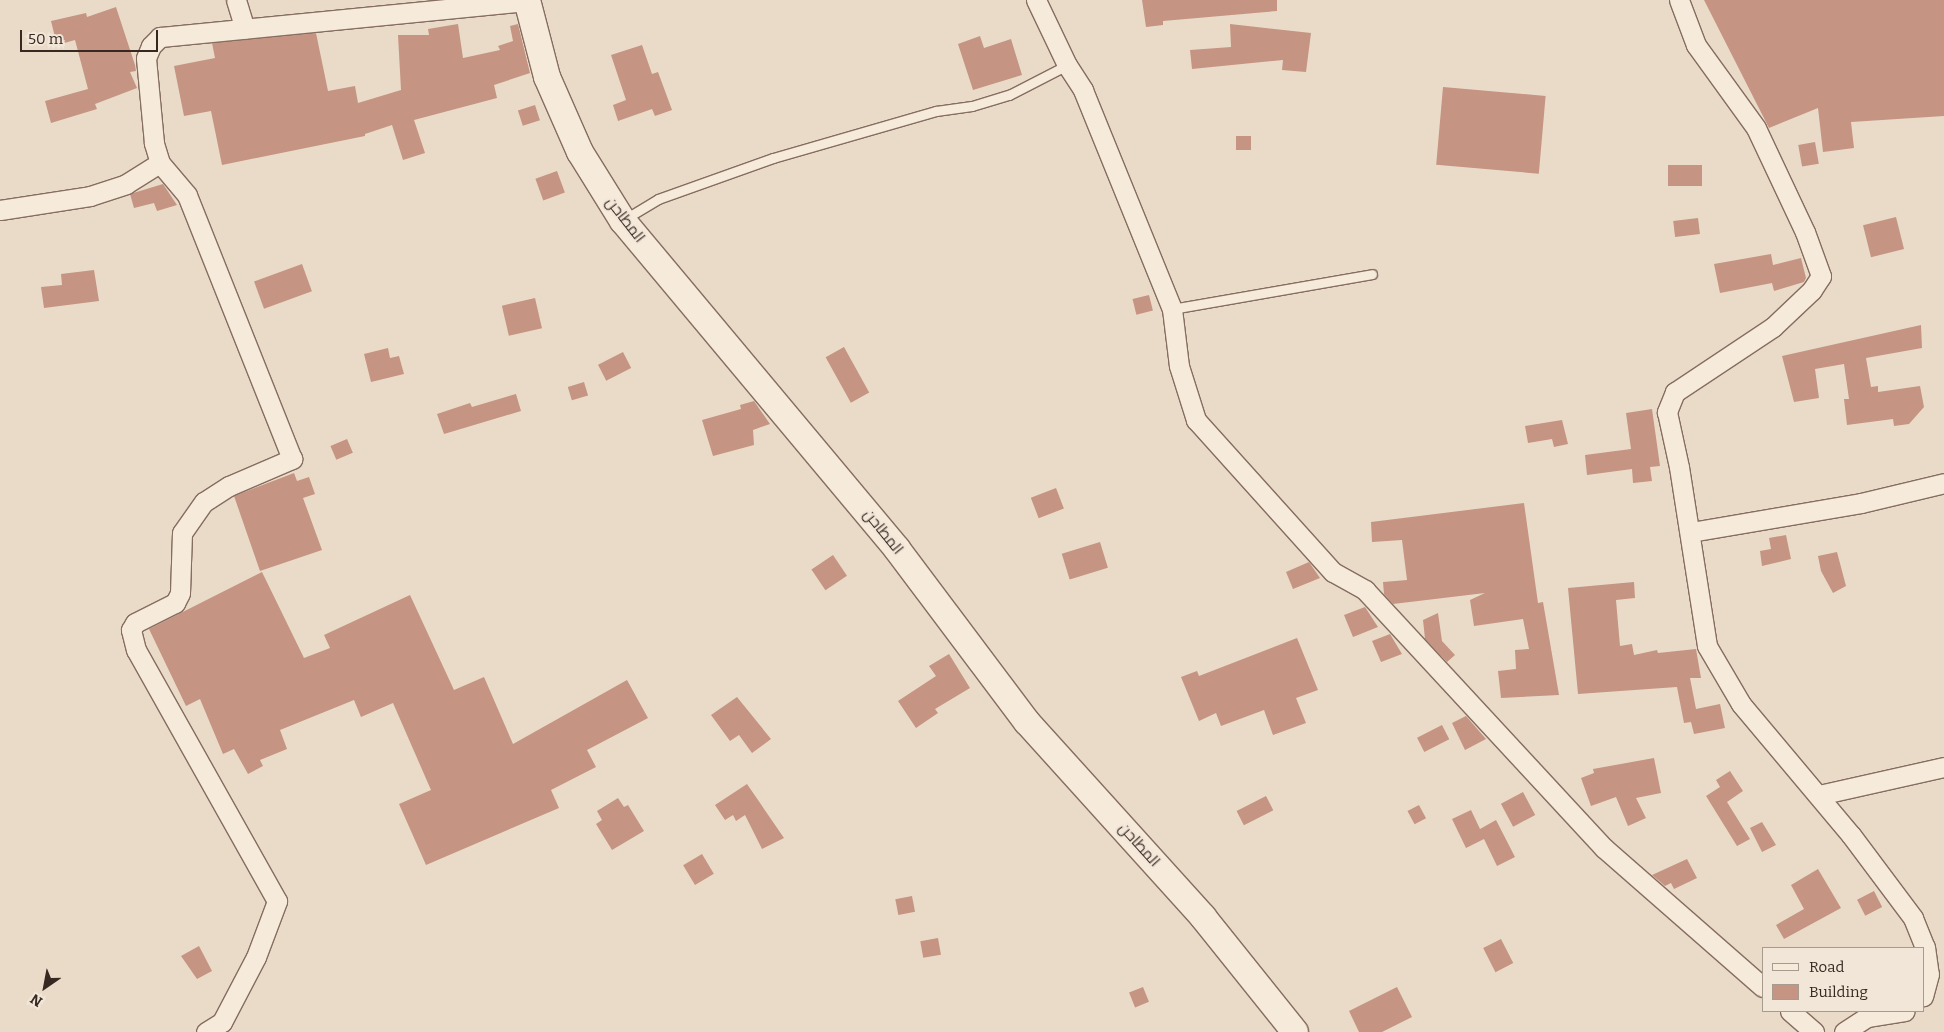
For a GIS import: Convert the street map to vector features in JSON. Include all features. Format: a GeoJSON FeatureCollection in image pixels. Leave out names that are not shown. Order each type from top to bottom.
{"type":"FeatureCollection","features":[{"type":"Feature","properties":{"kind":"main road","name":"المطاحن"},"geometry":{"type":"LineString","coordinates":[[527,1],[547,77],[580,152],[623,221],[898,550],[1027,722],[1203,917],[1295,1032]]}},
{"type":"Feature","properties":{"kind":"street"},"geometry":{"type":"LineString","coordinates":[[236,0],[245,29]]}},
{"type":"Feature","properties":{"kind":"street"},"geometry":{"type":"LineString","coordinates":[[1036,0],[1067,65],[1083,90],[1172,309],[1179,366],[1196,420],[1333,572],[1365,590],[1604,848],[1762,986]]}},
{"type":"Feature","properties":{"kind":"street"},"geometry":{"type":"LineString","coordinates":[[1679,0],[1696,45],[1756,128],[1806,232],[1821,276],[1812,290],[1773,327],[1675,392],[1670,402],[1667,412],[1690,532],[1695,584],[1707,646],[1742,704],[1819,795],[1913,918],[1925,946],[1929,974],[1924,992]]}},
{"type":"Feature","properties":{"kind":"street"},"geometry":{"type":"LineString","coordinates":[[206,1032],[227,1027],[277,902],[136,650],[131,630],[135,623],[174,604],[180,593],[182,533],[204,502],[229,486],[292,459],[187,195],[160,163],[154,143],[146,58],[150,46],[160,37],[527,1]]}},
{"type":"Feature","properties":{"kind":"street"},"geometry":{"type":"LineString","coordinates":[[0,210],[90,196],[126,184],[160,163]]}},
{"type":"Feature","properties":{"kind":"street"},"geometry":{"type":"LineString","coordinates":[[1690,532],[1861,503],[1944,483]]}},
{"type":"Feature","properties":{"kind":"street"},"geometry":{"type":"LineString","coordinates":[[1819,795],[1944,767]]}},
{"type":"Feature","properties":{"kind":"street"},"geometry":{"type":"LineString","coordinates":[[1791,1012],[1814,1032]]}},
{"type":"Feature","properties":{"kind":"street"},"geometry":{"type":"LineString","coordinates":[[1844,1032],[1867,1017],[1900,1012]]}},
{"type":"Feature","properties":{"kind":"lane"},"geometry":{"type":"LineString","coordinates":[[623,221],[658,199],[774,158],[936,110],[972,106],[1009,95],[1067,65]]}},
{"type":"Feature","properties":{"kind":"lane"},"geometry":{"type":"LineString","coordinates":[[1172,309],[1372,274]]}},
{"type":"Feature","properties":{"kind":"building"},"geometry":{"type":"Polygon","coordinates":[[[1142,0],[1277,0],[1277,11],[1163,21],[1163,25],[1146,27],[1142,0]]]}},
{"type":"Feature","properties":{"kind":"building"},"geometry":{"type":"Polygon","coordinates":[[[1704,0],[1944,0],[1944,116],[1851,122],[1854,148],[1823,152],[1818,108],[1769,128],[1704,0]]]}},
{"type":"Feature","properties":{"kind":"building"},"geometry":{"type":"Polygon","coordinates":[[[116,7],[135,65],[136,71],[130,72],[137,88],[95,104],[97,109],[51,123],[45,101],[88,89],[75,40],[57,45],[51,21],[86,13],[87,17],[116,7]]]}},
{"type":"Feature","properties":{"kind":"building"},"geometry":{"type":"Polygon","coordinates":[[[458,24],[463,58],[500,50],[498,46],[513,41],[510,26],[518,24],[530,73],[494,85],[497,98],[414,120],[425,153],[403,160],[392,125],[365,134],[365,136],[222,165],[211,111],[184,116],[174,66],[215,58],[212,43],[316,33],[328,91],[355,86],[358,103],[401,90],[398,35],[429,35],[428,29],[458,24]]]}},
{"type":"Feature","properties":{"kind":"building"},"geometry":{"type":"Polygon","coordinates":[[[1230,24],[1311,33],[1306,72],[1282,70],[1283,60],[1192,69],[1190,50],[1231,47],[1230,24]]]}},
{"type":"Feature","properties":{"kind":"building"},"geometry":{"type":"Polygon","coordinates":[[[980,36],[984,48],[1011,39],[1022,75],[973,90],[958,44],[980,36]]]}},
{"type":"Feature","properties":{"kind":"building"},"geometry":{"type":"Polygon","coordinates":[[[642,45],[652,74],[658,72],[672,110],[655,116],[652,109],[618,121],[613,105],[626,100],[611,55],[642,45]]]}},
{"type":"Feature","properties":{"kind":"building"},"geometry":{"type":"Polygon","coordinates":[[[1443,87],[1546,96],[1539,174],[1436,165],[1443,87]]]}},
{"type":"Feature","properties":{"kind":"building"},"geometry":{"type":"Polygon","coordinates":[[[535,105],[540,120],[523,126],[518,111],[535,105]]]}},
{"type":"Feature","properties":{"kind":"building"},"geometry":{"type":"Polygon","coordinates":[[[1236,136],[1251,136],[1251,150],[1236,150],[1236,136]]]}},
{"type":"Feature","properties":{"kind":"building"},"geometry":{"type":"Polygon","coordinates":[[[1815,142],[1819,164],[1802,167],[1798,145],[1815,142]]]}},
{"type":"Feature","properties":{"kind":"building"},"geometry":{"type":"Polygon","coordinates":[[[1668,165],[1702,165],[1702,186],[1668,186],[1668,165]]]}},
{"type":"Feature","properties":{"kind":"building"},"geometry":{"type":"Polygon","coordinates":[[[557,171],[565,193],[543,200],[535,179],[557,171]]]}},
{"type":"Feature","properties":{"kind":"building"},"geometry":{"type":"Polygon","coordinates":[[[163,184],[177,205],[157,211],[154,203],[134,208],[130,194],[163,184]]]}},
{"type":"Feature","properties":{"kind":"building"},"geometry":{"type":"Polygon","coordinates":[[[1896,217],[1904,249],[1871,257],[1863,225],[1896,217]]]}},
{"type":"Feature","properties":{"kind":"building"},"geometry":{"type":"Polygon","coordinates":[[[1698,218],[1700,234],[1675,237],[1673,221],[1698,218]]]}},
{"type":"Feature","properties":{"kind":"building"},"geometry":{"type":"Polygon","coordinates":[[[1771,254],[1773,265],[1801,258],[1806,278],[1804,282],[1774,291],[1772,283],[1720,293],[1714,264],[1771,254]]]}},
{"type":"Feature","properties":{"kind":"building"},"geometry":{"type":"Polygon","coordinates":[[[302,264],[312,291],[264,309],[254,281],[302,264]]]}},
{"type":"Feature","properties":{"kind":"building"},"geometry":{"type":"Polygon","coordinates":[[[94,270],[99,301],[44,308],[41,287],[62,285],[61,274],[94,270]]]}},
{"type":"Feature","properties":{"kind":"building"},"geometry":{"type":"Polygon","coordinates":[[[1149,295],[1153,311],[1136,315],[1133,299],[1149,295]]]}},
{"type":"Feature","properties":{"kind":"building"},"geometry":{"type":"Polygon","coordinates":[[[535,298],[542,328],[509,336],[502,306],[535,298]]]}},
{"type":"Feature","properties":{"kind":"building"},"geometry":{"type":"Polygon","coordinates":[[[1921,325],[1922,348],[1866,358],[1871,387],[1878,386],[1878,392],[1920,386],[1924,407],[1909,424],[1894,426],[1893,419],[1847,425],[1844,399],[1849,399],[1844,364],[1815,369],[1819,398],[1794,402],[1782,356],[1921,325]]]}},
{"type":"Feature","properties":{"kind":"building"},"geometry":{"type":"Polygon","coordinates":[[[844,347],[869,392],[851,403],[826,357],[844,347]]]}},
{"type":"Feature","properties":{"kind":"building"},"geometry":{"type":"Polygon","coordinates":[[[388,348],[390,358],[399,356],[404,374],[371,382],[364,354],[388,348]]]}},
{"type":"Feature","properties":{"kind":"building"},"geometry":{"type":"Polygon","coordinates":[[[623,352],[631,368],[606,381],[598,365],[623,352]]]}},
{"type":"Feature","properties":{"kind":"building"},"geometry":{"type":"Polygon","coordinates":[[[584,382],[588,395],[572,400],[568,387],[584,382]]]}},
{"type":"Feature","properties":{"kind":"building"},"geometry":{"type":"Polygon","coordinates":[[[516,394],[521,411],[444,434],[437,414],[470,403],[472,407],[516,394]]]}},
{"type":"Feature","properties":{"kind":"building"},"geometry":{"type":"Polygon","coordinates":[[[754,401],[770,424],[753,430],[754,445],[713,456],[702,420],[741,409],[740,405],[754,401]]]}},
{"type":"Feature","properties":{"kind":"building"},"geometry":{"type":"Polygon","coordinates":[[[1652,409],[1660,466],[1650,467],[1652,481],[1633,483],[1632,469],[1587,475],[1585,455],[1631,449],[1626,413],[1652,409]]]}},
{"type":"Feature","properties":{"kind":"building"},"geometry":{"type":"Polygon","coordinates":[[[1562,420],[1568,444],[1554,447],[1552,439],[1528,443],[1525,426],[1562,420]]]}},
{"type":"Feature","properties":{"kind":"building"},"geometry":{"type":"Polygon","coordinates":[[[347,439],[353,453],[336,460],[330,446],[347,439]]]}},
{"type":"Feature","properties":{"kind":"building"},"geometry":{"type":"Polygon","coordinates":[[[294,473],[297,481],[309,477],[315,494],[303,498],[322,550],[260,571],[234,496],[294,473]]]}},
{"type":"Feature","properties":{"kind":"building"},"geometry":{"type":"Polygon","coordinates":[[[1056,488],[1064,509],[1039,518],[1031,498],[1056,488]]]}},
{"type":"Feature","properties":{"kind":"building"},"geometry":{"type":"Polygon","coordinates":[[[1524,503],[1538,603],[1543,602],[1559,695],[1501,698],[1498,671],[1516,669],[1515,650],[1529,649],[1523,619],[1474,626],[1470,600],[1485,593],[1393,604],[1384,594],[1383,582],[1407,580],[1402,540],[1372,542],[1371,522],[1524,503]]]}},
{"type":"Feature","properties":{"kind":"building"},"geometry":{"type":"Polygon","coordinates":[[[1786,535],[1791,559],[1762,566],[1760,551],[1771,549],[1769,538],[1786,535]]]}},
{"type":"Feature","properties":{"kind":"building"},"geometry":{"type":"Polygon","coordinates":[[[1100,542],[1108,568],[1070,580],[1062,554],[1100,542]]]}},
{"type":"Feature","properties":{"kind":"building"},"geometry":{"type":"Polygon","coordinates":[[[1837,552],[1846,586],[1833,593],[1821,571],[1818,556],[1837,552]]]}},
{"type":"Feature","properties":{"kind":"building"},"geometry":{"type":"Polygon","coordinates":[[[833,555],[847,576],[825,590],[811,570],[833,555]]]}},
{"type":"Feature","properties":{"kind":"building"},"geometry":{"type":"Polygon","coordinates":[[[1309,562],[1320,578],[1293,589],[1286,572],[1309,562]]]}},
{"type":"Feature","properties":{"kind":"building"},"geometry":{"type":"Polygon","coordinates":[[[262,572],[304,658],[330,648],[324,635],[410,595],[454,690],[484,677],[513,744],[627,680],[648,718],[587,750],[596,767],[551,790],[559,808],[426,865],[399,804],[431,790],[393,703],[361,717],[354,700],[280,730],[287,749],[260,760],[263,766],[248,774],[234,749],[223,754],[200,699],[186,706],[149,629],[262,572]]]}},
{"type":"Feature","properties":{"kind":"building"},"geometry":{"type":"Polygon","coordinates":[[[1634,582],[1635,598],[1616,600],[1620,646],[1632,644],[1634,655],[1657,650],[1658,653],[1696,649],[1701,678],[1690,678],[1696,709],[1720,704],[1725,728],[1694,734],[1691,722],[1684,723],[1677,687],[1578,694],[1568,588],[1634,582]]]}},
{"type":"Feature","properties":{"kind":"building"},"geometry":{"type":"Polygon","coordinates":[[[1365,607],[1378,627],[1353,637],[1344,615],[1365,607]]]}},
{"type":"Feature","properties":{"kind":"building"},"geometry":{"type":"Polygon","coordinates":[[[1438,613],[1442,641],[1455,655],[1447,662],[1425,639],[1423,620],[1438,613]]]}},
{"type":"Feature","properties":{"kind":"building"},"geometry":{"type":"Polygon","coordinates":[[[1390,634],[1402,654],[1381,662],[1372,641],[1390,634]]]}},
{"type":"Feature","properties":{"kind":"building"},"geometry":{"type":"Polygon","coordinates":[[[1297,638],[1318,690],[1296,698],[1306,723],[1273,735],[1264,710],[1221,726],[1216,713],[1199,721],[1181,677],[1197,671],[1199,676],[1297,638]]]}},
{"type":"Feature","properties":{"kind":"building"},"geometry":{"type":"Polygon","coordinates":[[[949,654],[970,688],[935,709],[938,713],[916,728],[898,701],[936,676],[929,666],[949,654]]]}},
{"type":"Feature","properties":{"kind":"building"},"geometry":{"type":"Polygon","coordinates":[[[737,697],[771,739],[752,753],[739,735],[730,741],[711,715],[737,697]]]}},
{"type":"Feature","properties":{"kind":"building"},"geometry":{"type":"Polygon","coordinates":[[[1466,716],[1486,739],[1465,750],[1452,723],[1466,716]]]}},
{"type":"Feature","properties":{"kind":"building"},"geometry":{"type":"Polygon","coordinates":[[[1442,725],[1449,739],[1424,752],[1417,738],[1442,725]]]}},
{"type":"Feature","properties":{"kind":"building"},"geometry":{"type":"Polygon","coordinates":[[[1654,758],[1661,793],[1636,798],[1646,818],[1628,826],[1616,797],[1591,806],[1581,778],[1594,773],[1593,769],[1654,758]]]}},
{"type":"Feature","properties":{"kind":"building"},"geometry":{"type":"Polygon","coordinates":[[[1730,771],[1743,791],[1727,802],[1750,839],[1737,846],[1706,796],[1720,787],[1716,780],[1730,771]]]}},
{"type":"Feature","properties":{"kind":"building"},"geometry":{"type":"Polygon","coordinates":[[[747,784],[784,838],[762,849],[745,815],[736,821],[733,815],[725,820],[715,805],[747,784]]]}},
{"type":"Feature","properties":{"kind":"building"},"geometry":{"type":"Polygon","coordinates":[[[1523,792],[1535,815],[1513,827],[1501,804],[1523,792]]]}},
{"type":"Feature","properties":{"kind":"building"},"geometry":{"type":"Polygon","coordinates":[[[1266,796],[1273,810],[1244,825],[1237,811],[1266,796]]]}},
{"type":"Feature","properties":{"kind":"building"},"geometry":{"type":"Polygon","coordinates":[[[618,798],[624,807],[628,805],[644,831],[612,850],[596,824],[602,820],[597,811],[618,798]]]}},
{"type":"Feature","properties":{"kind":"building"},"geometry":{"type":"Polygon","coordinates":[[[1419,805],[1426,818],[1415,824],[1408,811],[1419,805]]]}},
{"type":"Feature","properties":{"kind":"building"},"geometry":{"type":"Polygon","coordinates":[[[1471,810],[1480,829],[1496,820],[1515,857],[1497,866],[1484,839],[1466,848],[1452,819],[1471,810]]]}},
{"type":"Feature","properties":{"kind":"building"},"geometry":{"type":"Polygon","coordinates":[[[1762,822],[1776,845],[1762,852],[1750,828],[1762,822]]]}},
{"type":"Feature","properties":{"kind":"building"},"geometry":{"type":"Polygon","coordinates":[[[702,854],[714,874],[695,885],[683,865],[702,854]]]}},
{"type":"Feature","properties":{"kind":"building"},"geometry":{"type":"Polygon","coordinates":[[[1687,859],[1697,878],[1674,889],[1671,883],[1665,886],[1652,875],[1687,859]]]}},
{"type":"Feature","properties":{"kind":"building"},"geometry":{"type":"Polygon","coordinates":[[[1818,869],[1841,908],[1784,939],[1776,925],[1804,909],[1791,885],[1818,869]]]}},
{"type":"Feature","properties":{"kind":"building"},"geometry":{"type":"Polygon","coordinates":[[[1874,891],[1882,907],[1865,916],[1857,900],[1874,891]]]}},
{"type":"Feature","properties":{"kind":"building"},"geometry":{"type":"Polygon","coordinates":[[[912,896],[915,912],[898,915],[895,899],[912,896]]]}},
{"type":"Feature","properties":{"kind":"building"},"geometry":{"type":"Polygon","coordinates":[[[938,938],[941,955],[923,958],[920,941],[938,938]]]}},
{"type":"Feature","properties":{"kind":"building"},"geometry":{"type":"Polygon","coordinates":[[[1501,939],[1513,963],[1495,972],[1483,948],[1501,939]]]}},
{"type":"Feature","properties":{"kind":"building"},"geometry":{"type":"Polygon","coordinates":[[[199,946],[212,971],[197,979],[181,956],[199,946]]]}},
{"type":"Feature","properties":{"kind":"building"},"geometry":{"type":"Polygon","coordinates":[[[1143,987],[1149,1002],[1135,1007],[1129,993],[1143,987]]]}},
{"type":"Feature","properties":{"kind":"building"},"geometry":{"type":"Polygon","coordinates":[[[1397,987],[1412,1017],[1382,1032],[1359,1032],[1349,1011],[1397,987]]]}}]}
